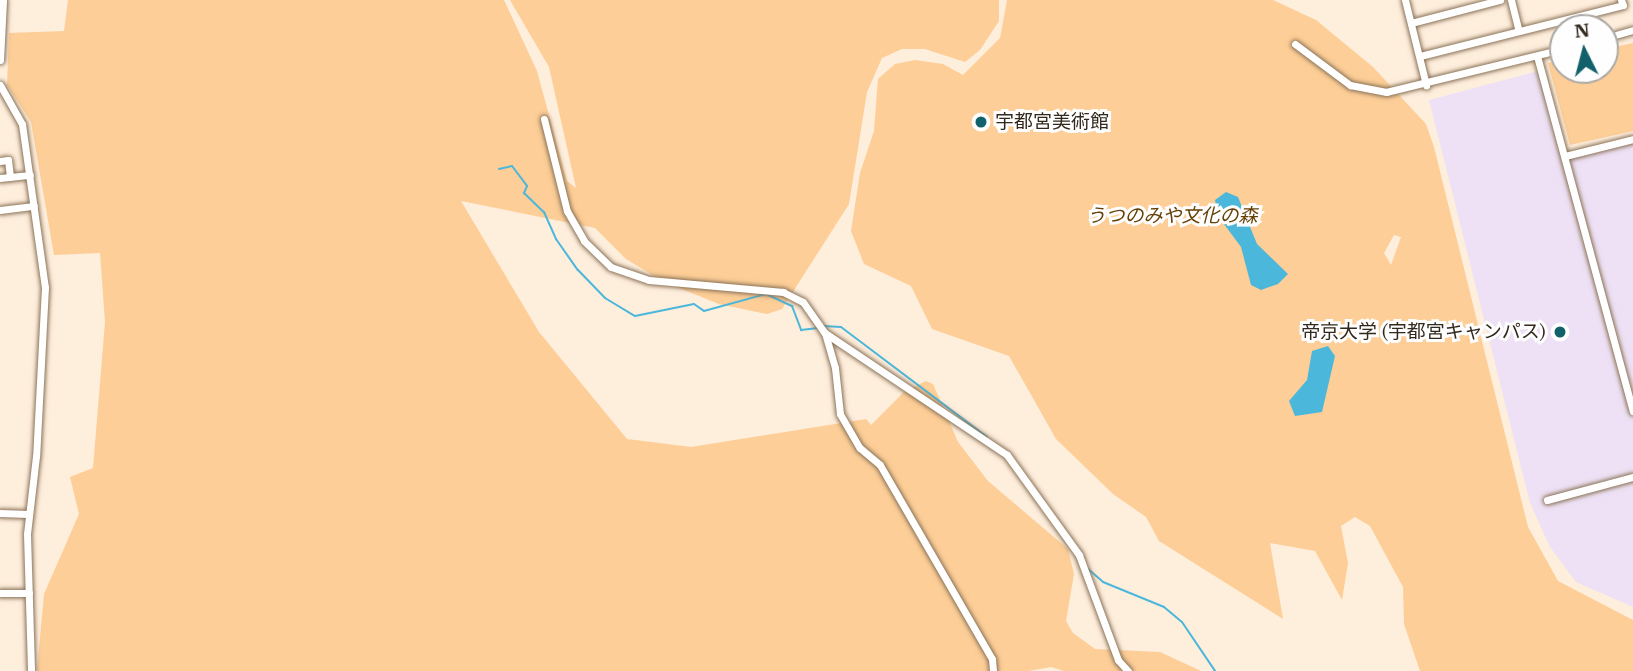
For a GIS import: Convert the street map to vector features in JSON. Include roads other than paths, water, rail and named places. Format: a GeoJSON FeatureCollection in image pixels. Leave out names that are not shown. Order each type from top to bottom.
{"type":"FeatureCollection","features":[{"type":"Feature","properties":{"kind":"street"},"geometry":{"type":"LineString","coordinates":[[0,60],[3,0]]}},
{"type":"Feature","properties":{"kind":"street"},"geometry":{"type":"LineString","coordinates":[[1405,0],[1426,85]]}},
{"type":"Feature","properties":{"kind":"street"},"geometry":{"type":"LineString","coordinates":[[1411,23],[1500,0]]}},
{"type":"Feature","properties":{"kind":"street"},"geometry":{"type":"LineString","coordinates":[[1511,0],[1519,31]]}},
{"type":"Feature","properties":{"kind":"street"},"geometry":{"type":"LineString","coordinates":[[1420,56],[1623,5],[1621,0]]}},
{"type":"Feature","properties":{"kind":"street"},"geometry":{"type":"LineString","coordinates":[[1295,44],[1339,78],[1363,89],[1386,92],[1426,85],[1549,53]]}},
{"type":"Feature","properties":{"kind":"street"},"geometry":{"type":"LineString","coordinates":[[1537,56],[1633,411]]}},
{"type":"Feature","properties":{"kind":"street"},"geometry":{"type":"LineString","coordinates":[[0,85],[22,124],[45,286],[36,456],[28,514],[30,671]]}},
{"type":"Feature","properties":{"kind":"street"},"geometry":{"type":"LineString","coordinates":[[544,118],[567,211],[584,241],[611,267],[649,280],[783,292],[803,302],[825,333],[835,368],[840,414],[860,448],[880,465],[992,659],[993,671]]}},
{"type":"Feature","properties":{"kind":"street"},"geometry":{"type":"LineString","coordinates":[[1565,156],[1633,139]]}},
{"type":"Feature","properties":{"kind":"street"},"geometry":{"type":"LineString","coordinates":[[0,161],[8,160],[10,177]]}},
{"type":"Feature","properties":{"kind":"street"},"geometry":{"type":"LineString","coordinates":[[0,178],[30,175]]}},
{"type":"Feature","properties":{"kind":"street"},"geometry":{"type":"LineString","coordinates":[[0,210],[34,206]]}},
{"type":"Feature","properties":{"kind":"street"},"geometry":{"type":"LineString","coordinates":[[825,333],[1007,456],[1079,555],[1118,660],[1129,671]]}},
{"type":"Feature","properties":{"kind":"street"},"geometry":{"type":"LineString","coordinates":[[1546,500],[1633,477]]}},
{"type":"Feature","properties":{"kind":"street"},"geometry":{"type":"LineString","coordinates":[[0,513],[28,514]]}},
{"type":"Feature","properties":{"kind":"street"},"geometry":{"type":"LineString","coordinates":[[0,593],[29,593]]}},
{"type":"Feature","properties":{"kind":"water"},"geometry":{"type":"Polygon","coordinates":[[[1226,192],[1238,197],[1257,244],[1288,274],[1278,284],[1261,290],[1251,285],[1241,247],[1218,216],[1215,200],[1226,192]]]}},
{"type":"Feature","properties":{"kind":"water"},"geometry":{"type":"Polygon","coordinates":[[[1328,346],[1335,356],[1322,412],[1295,416],[1289,401],[1307,380],[1312,351],[1328,346]]]}},
{"type":"Feature","properties":{"kind":"waterway"},"geometry":{"type":"LineString","coordinates":[[499,169],[512,166],[527,186],[524,193],[544,212],[556,239],[578,270],[605,298],[635,316],[694,304],[704,311],[766,294],[792,306],[801,330],[818,328]]}},
{"type":"Feature","properties":{"kind":"waterway"},"geometry":{"type":"LineString","coordinates":[[823,326],[841,327],[987,437]]}},
{"type":"Feature","properties":{"kind":"waterway"},"geometry":{"type":"LineString","coordinates":[[1087,568],[1103,582],[1164,607],[1182,622],[1215,671]]}},
{"type":"Feature","properties":{"kind":"place","name":"宇都宮美術館"},"geometry":{"type":"Point","coordinates":[981,122]}},
{"type":"Feature","properties":{"kind":"place","name":"帝京大学 (宇都宮キャンパス)"},"geometry":{"type":"Point","coordinates":[1560,332]}},
{"type":"Feature","properties":{"kind":"park label","name":"うつのみや文化の森"},"geometry":{"type":"Point","coordinates":[1172,216]}}]}
